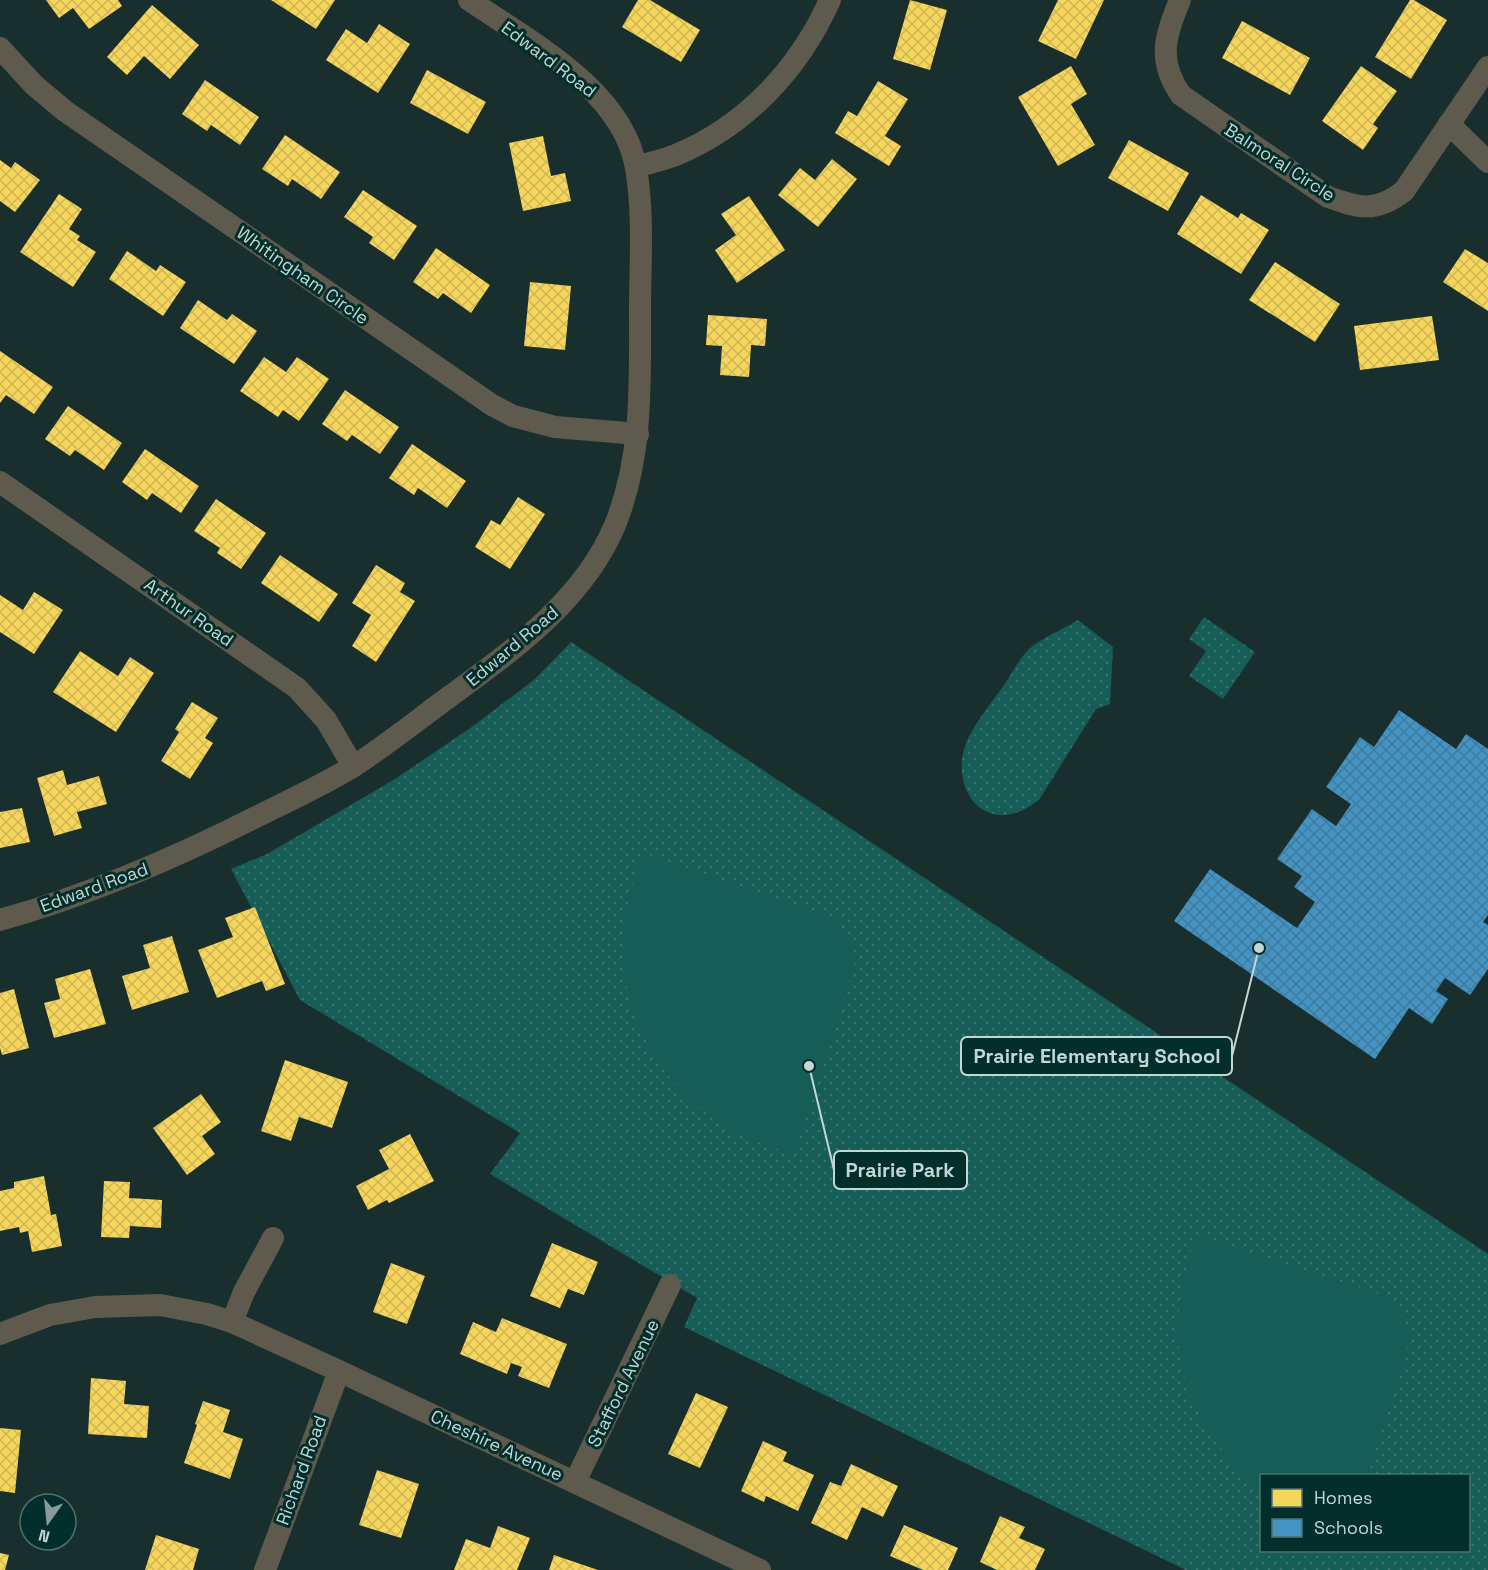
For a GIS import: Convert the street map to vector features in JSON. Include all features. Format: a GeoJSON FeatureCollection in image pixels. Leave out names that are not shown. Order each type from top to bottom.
{"type":"FeatureCollection","features":[{"type":"Feature","properties":{"kind":"street","name":"Edward Road"},"geometry":{"type":"LineString","coordinates":[[0,920],[66,900],[196,848],[327,782],[353,766],[484,672],[531,634],[560,607],[584,579],[614,525],[630,481],[638,434],[640,207],[636,166],[628,139],[618,121],[598,95],[556,60],[469,0]]}},
{"type":"Feature","properties":{"kind":"street"},"geometry":{"type":"LineString","coordinates":[[636,166],[675,155],[713,136],[758,103],[782,79],[816,29],[830,0]]}},
{"type":"Feature","properties":{"kind":"street","name":"Balmoral Circle"},"geometry":{"type":"LineString","coordinates":[[1180,0],[1169,25],[1164,57],[1168,72],[1181,95],[1328,197],[1363,207],[1380,206],[1404,191],[1488,67]]}},
{"type":"Feature","properties":{"kind":"street","name":"Whitingham Circle"},"geometry":{"type":"LineString","coordinates":[[0,48],[34,85],[65,111],[492,405],[513,416],[555,427],[638,434]]}},
{"type":"Feature","properties":{"kind":"street"},"geometry":{"type":"LineString","coordinates":[[1449,124],[1488,162]]}},
{"type":"Feature","properties":{"kind":"street","name":"Arthur Road"},"geometry":{"type":"LineString","coordinates":[[0,482],[297,688],[326,720],[353,766]]}},
{"type":"Feature","properties":{"kind":"street"},"geometry":{"type":"LineString","coordinates":[[232,1322],[243,1292],[273,1238]]}},
{"type":"Feature","properties":{"kind":"street","name":"Stafford Avenue"},"geometry":{"type":"LineString","coordinates":[[575,1482],[670,1285]]}},
{"type":"Feature","properties":{"kind":"street","name":"Cheshire Avenue"},"geometry":{"type":"LineString","coordinates":[[0,1334],[50,1316],[95,1306],[160,1305],[207,1314],[232,1322],[339,1371],[760,1570]]}},
{"type":"Feature","properties":{"kind":"street","name":"Richard Road"},"geometry":{"type":"LineString","coordinates":[[265,1570],[339,1371]]}},
{"type":"Feature","properties":{"kind":"shaded area"},"geometry":{"type":"Polygon","coordinates":[[[1204,617],[1255,652],[1223,699],[1189,676],[1206,651],[1189,639],[1204,617]]]}},
{"type":"Feature","properties":{"kind":"shaded area"},"geometry":{"type":"Polygon","coordinates":[[[1078,620],[1113,647],[1110,704],[1096,709],[1039,800],[1015,813],[1001,815],[988,813],[970,797],[965,786],[962,759],[968,738],[1027,651],[1078,620]]]}},
{"type":"Feature","properties":{"kind":"shaded area"},"geometry":{"type":"Polygon","coordinates":[[[571,642],[1488,1254],[1488,1570],[1186,1570],[684,1327],[697,1298],[490,1174],[520,1133],[300,1000],[231,869],[267,854],[395,779],[473,726],[535,679],[571,642]]]}},
{"type":"Feature","properties":{"kind":"shaded area"},"geometry":{"type":"Polygon","coordinates":[[[643,853],[837,919],[857,957],[794,1155],[755,1141],[718,1122],[674,1082],[657,1059],[643,1034],[632,1007],[623,950],[626,911],[643,853]]]}},
{"type":"Feature","properties":{"kind":"shaded area"},"geometry":{"type":"Polygon","coordinates":[[[1195,1235],[1392,1298],[1411,1335],[1368,1474],[1260,1474],[1260,1489],[1227,1457],[1201,1417],[1184,1373],[1179,1350],[1178,1326],[1186,1269],[1195,1235]]]}},
{"type":"Feature","properties":{"kind":"building: Homes"},"geometry":{"type":"Polygon","coordinates":[[[46,0],[118,0],[122,6],[89,29],[73,8],[59,18],[46,0]]]}},
{"type":"Feature","properties":{"kind":"building: Homes"},"geometry":{"type":"Polygon","coordinates":[[[271,0],[335,0],[316,29],[271,0]]]}},
{"type":"Feature","properties":{"kind":"building: Homes"},"geometry":{"type":"Polygon","coordinates":[[[638,0],[650,0],[700,30],[681,62],[622,27],[638,0]]]}},
{"type":"Feature","properties":{"kind":"building: Homes"},"geometry":{"type":"Polygon","coordinates":[[[910,0],[947,10],[930,70],[893,59],[910,0]]]}},
{"type":"Feature","properties":{"kind":"building: Homes"},"geometry":{"type":"Polygon","coordinates":[[[1058,0],[1104,0],[1076,59],[1038,41],[1058,0]]]}},
{"type":"Feature","properties":{"kind":"building: Homes"},"geometry":{"type":"Polygon","coordinates":[[[1410,0],[1414,0],[1447,20],[1411,79],[1375,57],[1410,0]]]}},
{"type":"Feature","properties":{"kind":"building: Homes"},"geometry":{"type":"Polygon","coordinates":[[[152,5],[199,45],[170,79],[144,56],[127,75],[107,57],[152,5]]]}},
{"type":"Feature","properties":{"kind":"building: Homes"},"geometry":{"type":"Polygon","coordinates":[[[1242,21],[1310,58],[1290,95],[1222,58],[1242,21]]]}},
{"type":"Feature","properties":{"kind":"building: Homes"},"geometry":{"type":"Polygon","coordinates":[[[379,24],[410,44],[378,93],[326,60],[346,29],[367,43],[379,24]]]}},
{"type":"Feature","properties":{"kind":"building: Homes"},"geometry":{"type":"Polygon","coordinates":[[[1071,66],[1087,94],[1071,104],[1095,145],[1058,166],[1018,97],[1071,66]]]}},
{"type":"Feature","properties":{"kind":"building: Homes"},"geometry":{"type":"Polygon","coordinates":[[[1361,66],[1397,91],[1373,124],[1378,128],[1363,150],[1322,121],[1361,66]]]}},
{"type":"Feature","properties":{"kind":"building: Homes"},"geometry":{"type":"Polygon","coordinates":[[[427,70],[486,102],[468,134],[410,103],[427,70]]]}},
{"type":"Feature","properties":{"kind":"building: Homes"},"geometry":{"type":"Polygon","coordinates":[[[205,80],[259,117],[240,145],[211,125],[207,131],[182,114],[205,80]]]}},
{"type":"Feature","properties":{"kind":"building: Homes"},"geometry":{"type":"Polygon","coordinates":[[[878,81],[908,99],[885,136],[901,146],[889,166],[835,133],[848,111],[857,116],[878,81]]]}},
{"type":"Feature","properties":{"kind":"building: Homes"},"geometry":{"type":"Polygon","coordinates":[[[285,135],[340,172],[321,199],[292,179],[288,186],[262,169],[285,135]]]}},
{"type":"Feature","properties":{"kind":"building: Homes"},"geometry":{"type":"Polygon","coordinates":[[[543,136],[551,176],[565,173],[571,201],[523,211],[509,143],[543,136]]]}},
{"type":"Feature","properties":{"kind":"building: Homes"},"geometry":{"type":"Polygon","coordinates":[[[1129,140],[1189,173],[1168,211],[1108,178],[1129,140]]]}},
{"type":"Feature","properties":{"kind":"building: Homes"},"geometry":{"type":"Polygon","coordinates":[[[832,159],[857,179],[818,227],[778,195],[800,168],[815,180],[832,159]]]}},
{"type":"Feature","properties":{"kind":"building: Homes"},"geometry":{"type":"Polygon","coordinates":[[[0,160],[11,168],[15,162],[40,180],[15,212],[0,201],[0,160]]]}},
{"type":"Feature","properties":{"kind":"building: Homes"},"geometry":{"type":"Polygon","coordinates":[[[363,190],[417,226],[394,260],[369,243],[373,237],[344,217],[363,190]]]}},
{"type":"Feature","properties":{"kind":"building: Homes"},"geometry":{"type":"Polygon","coordinates":[[[59,194],[82,209],[69,229],[80,236],[77,240],[96,252],[73,287],[20,252],[59,194]]]}},
{"type":"Feature","properties":{"kind":"building: Homes"},"geometry":{"type":"Polygon","coordinates":[[[1201,195],[1238,218],[1241,213],[1269,230],[1241,274],[1177,234],[1201,195]]]}},
{"type":"Feature","properties":{"kind":"building: Homes"},"geometry":{"type":"Polygon","coordinates":[[[749,196],[785,250],[737,283],[715,250],[736,235],[721,214],[749,196]]]}},
{"type":"Feature","properties":{"kind":"building: Homes"},"geometry":{"type":"Polygon","coordinates":[[[436,248],[490,285],[471,313],[443,293],[438,299],[413,282],[436,248]]]}},
{"type":"Feature","properties":{"kind":"building: Homes"},"geometry":{"type":"Polygon","coordinates":[[[1465,249],[1488,263],[1488,311],[1443,282],[1465,249]]]}},
{"type":"Feature","properties":{"kind":"building: Homes"},"geometry":{"type":"Polygon","coordinates":[[[127,251],[156,271],[160,265],[186,282],[163,316],[109,279],[127,251]]]}},
{"type":"Feature","properties":{"kind":"building: Homes"},"geometry":{"type":"Polygon","coordinates":[[[1275,262],[1340,304],[1315,342],[1249,300],[1275,262]]]}},
{"type":"Feature","properties":{"kind":"building: Homes"},"geometry":{"type":"Polygon","coordinates":[[[530,282],[571,286],[565,350],[524,346],[530,282]]]}},
{"type":"Feature","properties":{"kind":"building: Homes"},"geometry":{"type":"Polygon","coordinates":[[[198,300],[227,320],[232,314],[257,331],[234,364],[180,328],[198,300]]]}},
{"type":"Feature","properties":{"kind":"building: Homes"},"geometry":{"type":"Polygon","coordinates":[[[708,315],[767,319],[765,346],[751,345],[749,377],[720,375],[722,346],[706,345],[708,315]]]}},
{"type":"Feature","properties":{"kind":"building: Homes"},"geometry":{"type":"Polygon","coordinates":[[[1432,316],[1439,360],[1360,370],[1354,326],[1432,316]]]}},
{"type":"Feature","properties":{"kind":"building: Homes"},"geometry":{"type":"Polygon","coordinates":[[[0,351],[53,387],[34,414],[6,395],[0,403],[0,351]]]}},
{"type":"Feature","properties":{"kind":"building: Homes"},"geometry":{"type":"Polygon","coordinates":[[[264,357],[286,372],[297,357],[329,379],[299,421],[283,410],[278,417],[240,391],[264,357]]]}},
{"type":"Feature","properties":{"kind":"building: Homes"},"geometry":{"type":"Polygon","coordinates":[[[345,390],[399,427],[380,454],[352,435],[347,441],[322,424],[345,390]]]}},
{"type":"Feature","properties":{"kind":"building: Homes"},"geometry":{"type":"Polygon","coordinates":[[[68,406],[122,443],[104,470],[75,450],[70,456],[45,439],[68,406]]]}},
{"type":"Feature","properties":{"kind":"building: Homes"},"geometry":{"type":"Polygon","coordinates":[[[412,444],[466,481],[447,508],[418,488],[414,495],[389,478],[412,444]]]}},
{"type":"Feature","properties":{"kind":"building: Homes"},"geometry":{"type":"Polygon","coordinates":[[[145,449],[199,486],[181,513],[152,493],[147,500],[122,482],[145,449]]]}},
{"type":"Feature","properties":{"kind":"building: Homes"},"geometry":{"type":"Polygon","coordinates":[[[518,497],[545,514],[510,569],[475,547],[491,520],[500,525],[518,497]]]}},
{"type":"Feature","properties":{"kind":"building: Homes"},"geometry":{"type":"Polygon","coordinates":[[[216,499],[266,533],[241,569],[217,553],[220,548],[194,531],[216,499]]]}},
{"type":"Feature","properties":{"kind":"building: Homes"},"geometry":{"type":"Polygon","coordinates":[[[280,555],[338,594],[319,622],[261,583],[280,555]]]}},
{"type":"Feature","properties":{"kind":"building: Homes"},"geometry":{"type":"Polygon","coordinates":[[[376,565],[405,583],[400,592],[415,601],[376,662],[352,646],[371,615],[352,603],[376,565]]]}},
{"type":"Feature","properties":{"kind":"building: Homes"},"geometry":{"type":"Polygon","coordinates":[[[34,592],[63,610],[34,654],[0,632],[0,595],[23,610],[34,592]]]}},
{"type":"Feature","properties":{"kind":"building: Homes"},"geometry":{"type":"Polygon","coordinates":[[[80,651],[118,676],[130,657],[154,673],[116,732],[53,692],[80,651]]]}},
{"type":"Feature","properties":{"kind":"building: Homes"},"geometry":{"type":"Polygon","coordinates":[[[192,702],[218,718],[205,738],[213,743],[190,779],[161,761],[179,732],[175,729],[192,702]]]}},
{"type":"Feature","properties":{"kind":"building: Homes"},"geometry":{"type":"Polygon","coordinates":[[[63,770],[67,785],[99,776],[107,804],[77,812],[82,828],[54,836],[37,778],[63,770]]]}},
{"type":"Feature","properties":{"kind":"building: Homes"},"geometry":{"type":"Polygon","coordinates":[[[22,808],[30,842],[0,848],[0,812],[22,808]]]}},
{"type":"Feature","properties":{"kind":"building: Homes"},"geometry":{"type":"Polygon","coordinates":[[[255,907],[285,984],[266,991],[262,981],[217,998],[198,950],[233,937],[225,918],[255,907]]]}},
{"type":"Feature","properties":{"kind":"building: Homes"},"geometry":{"type":"Polygon","coordinates":[[[172,936],[189,992],[132,1010],[122,976],[150,968],[143,945],[172,936]]]}},
{"type":"Feature","properties":{"kind":"building: Homes"},"geometry":{"type":"Polygon","coordinates":[[[90,969],[106,1024],[54,1038],[44,1003],[60,999],[55,979],[90,969]]]}},
{"type":"Feature","properties":{"kind":"building: Homes"},"geometry":{"type":"Polygon","coordinates":[[[14,989],[29,1048],[2,1055],[0,993],[14,989]]]}},
{"type":"Feature","properties":{"kind":"building: Homes"},"geometry":{"type":"Polygon","coordinates":[[[285,1060],[348,1082],[332,1128],[299,1117],[291,1141],[261,1131],[285,1060]]]}},
{"type":"Feature","properties":{"kind":"building: Homes"},"geometry":{"type":"Polygon","coordinates":[[[201,1094],[221,1122],[202,1136],[215,1154],[187,1175],[153,1128],[201,1094]]]}},
{"type":"Feature","properties":{"kind":"building: Homes"},"geometry":{"type":"Polygon","coordinates":[[[410,1134],[434,1181],[389,1203],[387,1200],[368,1210],[356,1186],[389,1169],[379,1150],[410,1134]]]}},
{"type":"Feature","properties":{"kind":"building: Homes"},"geometry":{"type":"Polygon","coordinates":[[[44,1176],[51,1215],[56,1214],[62,1246],[32,1252],[28,1231],[20,1233],[19,1227],[0,1231],[0,1191],[14,1188],[14,1182],[44,1176]]]}},
{"type":"Feature","properties":{"kind":"building: Homes"},"geometry":{"type":"Polygon","coordinates":[[[104,1181],[130,1182],[129,1198],[162,1200],[161,1228],[130,1226],[129,1238],[101,1237],[104,1181]]]}},
{"type":"Feature","properties":{"kind":"building: Homes"},"geometry":{"type":"Polygon","coordinates":[[[552,1243],[598,1262],[584,1295],[568,1289],[560,1308],[530,1296],[552,1243]]]}},
{"type":"Feature","properties":{"kind":"building: Homes"},"geometry":{"type":"Polygon","coordinates":[[[391,1263],[425,1276],[407,1324],[373,1312],[391,1263]]]}},
{"type":"Feature","properties":{"kind":"building: Homes"},"geometry":{"type":"Polygon","coordinates":[[[502,1318],[567,1344],[549,1388],[518,1376],[522,1367],[511,1363],[507,1374],[460,1354],[473,1322],[496,1332],[502,1318]]]}},
{"type":"Feature","properties":{"kind":"building: Homes"},"geometry":{"type":"Polygon","coordinates":[[[91,1378],[126,1381],[124,1404],[149,1406],[147,1438],[88,1434],[91,1378]]]}},
{"type":"Feature","properties":{"kind":"building: Homes"},"geometry":{"type":"Polygon","coordinates":[[[696,1393],[728,1407],[700,1468],[668,1454],[696,1393]]]}},
{"type":"Feature","properties":{"kind":"building: Homes"},"geometry":{"type":"Polygon","coordinates":[[[203,1401],[230,1410],[223,1432],[243,1439],[230,1479],[184,1463],[203,1401]]]}},
{"type":"Feature","properties":{"kind":"building: Homes"},"geometry":{"type":"Polygon","coordinates":[[[0,1428],[21,1430],[15,1493],[0,1491],[0,1428]]]}},
{"type":"Feature","properties":{"kind":"building: Homes"},"geometry":{"type":"Polygon","coordinates":[[[763,1441],[787,1452],[783,1461],[814,1475],[798,1511],[766,1496],[764,1502],[741,1491],[763,1441]]]}},
{"type":"Feature","properties":{"kind":"building: Homes"},"geometry":{"type":"Polygon","coordinates":[[[851,1464],[898,1486],[883,1517],[862,1507],[847,1540],[811,1523],[830,1482],[841,1486],[851,1464]]]}},
{"type":"Feature","properties":{"kind":"building: Homes"},"geometry":{"type":"Polygon","coordinates":[[[377,1470],[419,1484],[401,1538],[359,1525],[377,1470]]]}},
{"type":"Feature","properties":{"kind":"building: Homes"},"geometry":{"type":"Polygon","coordinates":[[[1000,1516],[1025,1527],[1019,1538],[1045,1549],[1035,1570],[997,1570],[980,1562],[1000,1516]]]}},
{"type":"Feature","properties":{"kind":"building: Homes"},"geometry":{"type":"Polygon","coordinates":[[[904,1525],[958,1548],[948,1570],[923,1570],[890,1556],[904,1525]]]}},
{"type":"Feature","properties":{"kind":"building: Homes"},"geometry":{"type":"Polygon","coordinates":[[[498,1526],[530,1538],[517,1570],[454,1570],[466,1539],[490,1548],[498,1526]]]}},
{"type":"Feature","properties":{"kind":"building: Homes"},"geometry":{"type":"Polygon","coordinates":[[[156,1535],[199,1549],[193,1570],[145,1570],[156,1535]]]}},
{"type":"Feature","properties":{"kind":"building: Homes"},"geometry":{"type":"Polygon","coordinates":[[[0,1553],[9,1555],[5,1570],[0,1570],[0,1553]]]}},
{"type":"Feature","properties":{"kind":"building: Homes"},"geometry":{"type":"Polygon","coordinates":[[[554,1555],[598,1570],[549,1570],[554,1555]]]}},
{"type":"Feature","properties":{"kind":"building: Schools"},"geometry":{"type":"Polygon","coordinates":[[[1399,710],[1456,749],[1466,734],[1488,749],[1488,915],[1483,922],[1488,925],[1488,969],[1470,995],[1445,978],[1436,991],[1448,999],[1432,1024],[1409,1008],[1375,1059],[1174,921],[1210,869],[1297,928],[1315,902],[1294,887],[1302,876],[1277,859],[1312,809],[1336,826],[1351,804],[1326,787],[1360,737],[1374,747],[1399,710]]]}},
{"type":"Feature","properties":{"kind":"place","name":"Prairie Elementary School"},"geometry":{"type":"Point","coordinates":[1259,948]}},
{"type":"Feature","properties":{"kind":"place","name":"Prairie Park"},"geometry":{"type":"Point","coordinates":[809,1066]}}]}
